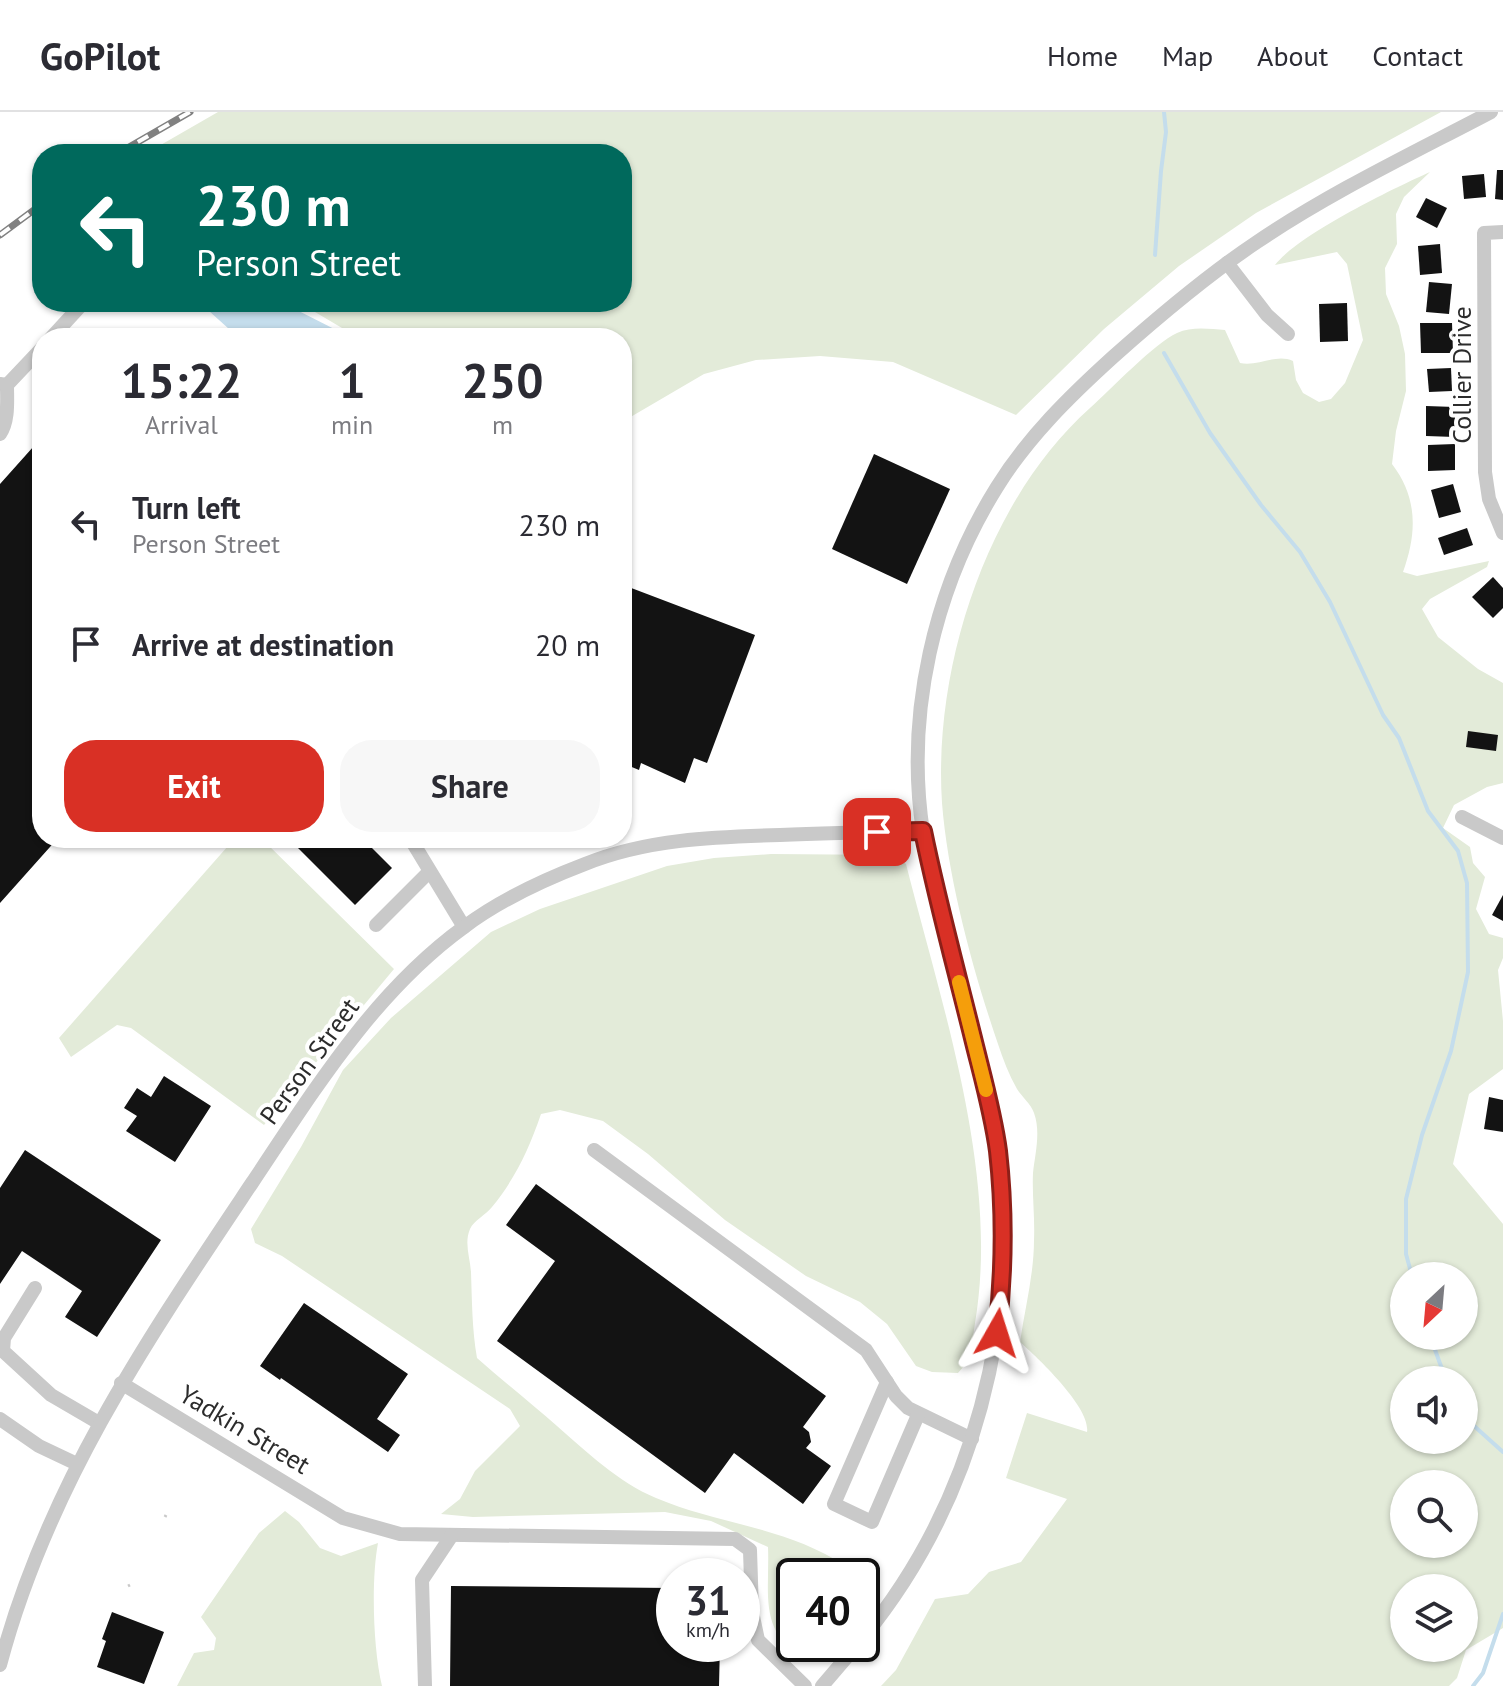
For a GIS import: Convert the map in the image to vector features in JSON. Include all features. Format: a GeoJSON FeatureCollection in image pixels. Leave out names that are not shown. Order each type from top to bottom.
{"type":"FeatureCollection","features":[{"type":"Feature","properties":{"kind":"street"},"geometry":{"type":"LineString","coordinates":[[880,1615],[929,1540],[950,1497],[972,1439],[997,1333],[1005,1250],[993,1122],[933,879],[923,831],[918,783],[918,744],[925,678],[941,610],[975,526],[999,484],[1051,416],[1160,316],[1227,263],[1315,206],[1491,112]]}},
{"type":"Feature","properties":{"kind":"street","name":"Collier Drive"},"geometry":{"type":"LineString","coordinates":[[1503,232],[1484,233],[1485,472],[1489,499],[1503,533]]}},
{"type":"Feature","properties":{"kind":"street"},"geometry":{"type":"LineString","coordinates":[[1227,263],[1267,315],[1288,334]]}},
{"type":"Feature","properties":{"kind":"street"},"geometry":{"type":"LineString","coordinates":[[60,328],[75,312]]}},
{"type":"Feature","properties":{"kind":"street"},"geometry":{"type":"LineString","coordinates":[[0,434],[4,429],[7,407],[4,385],[32,358]]}},
{"type":"Feature","properties":{"kind":"street"},"geometry":{"type":"LineString","coordinates":[[1462,817],[1503,838]]}},
{"type":"Feature","properties":{"kind":"street","name":"Person Street"},"geometry":{"type":"LineString","coordinates":[[0,1665],[24,1585],[77,1464],[121,1383],[252,1183],[351,1040],[380,1004],[425,960],[464,927],[541,883],[587,863],[650,844],[707,837],[923,831]]}},
{"type":"Feature","properties":{"kind":"street"},"geometry":{"type":"LineString","coordinates":[[416,848],[464,927]]}},
{"type":"Feature","properties":{"kind":"street"},"geometry":{"type":"LineString","coordinates":[[376,925],[429,872]]}},
{"type":"Feature","properties":{"kind":"street"},"geometry":{"type":"LineString","coordinates":[[594,1150],[866,1350],[908,1408],[972,1439]]}},
{"type":"Feature","properties":{"kind":"street"},"geometry":{"type":"LineString","coordinates":[[35,1288],[4,1338],[2,1350],[51,1395],[99,1423]]}},
{"type":"Feature","properties":{"kind":"street"},"geometry":{"type":"LineString","coordinates":[[887,1382],[834,1504],[872,1522],[918,1415]]}},
{"type":"Feature","properties":{"kind":"street","name":"Yadkin Street"},"geometry":{"type":"LineString","coordinates":[[121,1383],[343,1518],[400,1534],[735,1539],[750,1550],[752,1612],[758,1640],[805,1686]]}},
{"type":"Feature","properties":{"kind":"street"},"geometry":{"type":"LineString","coordinates":[[0,1419],[39,1446],[77,1464]]}},
{"type":"Feature","properties":{"kind":"street"},"geometry":{"type":"LineString","coordinates":[[425,1686],[422,1580],[452,1535]]}},
{"type":"Feature","properties":{"kind":"street"},"geometry":{"type":"LineString","coordinates":[[822,1686],[843,1662]]}},
{"type":"Feature","properties":{"kind":"green space"},"geometry":{"type":"Polygon","coordinates":[[[218,112],[1441,112],[1256,213],[1179,266],[1104,329],[1016,415],[893,362],[820,356],[756,360],[704,374],[632,416],[632,328],[342,328],[315,312],[632,312],[632,144],[162,144],[218,112]]]}},
{"type":"Feature","properties":{"kind":"green space"},"geometry":{"type":"Polygon","coordinates":[[[1430,172],[1404,197],[1396,214],[1397,244],[1385,268],[1386,294],[1399,326],[1405,354],[1406,391],[1392,464],[1411,503],[1413,530],[1403,572],[1417,576],[1489,561],[1487,567],[1430,599],[1422,609],[1438,637],[1478,669],[1503,683],[1503,783],[1487,787],[1454,805],[1443,828],[1470,847],[1473,863],[1485,877],[1476,909],[1489,934],[1503,938],[1503,958],[1498,970],[1503,1021],[1503,1069],[1469,1094],[1453,1164],[1503,1224],[1503,1628],[1478,1643],[1478,1574],[1390,1574],[1390,1662],[1462,1662],[1457,1678],[1449,1686],[881,1686],[896,1670],[935,1599],[968,1594],[989,1572],[1021,1562],[1067,1499],[1006,1478],[1027,1413],[1087,1432],[1081,1410],[1072,1397],[1020,1342],[1034,1253],[1036,1120],[1009,1073],[989,1016],[963,925],[945,832],[942,751],[947,697],[958,643],[974,589],[1022,489],[1054,446],[1133,367],[1177,333],[1195,329],[1225,330],[1240,363],[1280,358],[1293,361],[1296,380],[1303,393],[1319,402],[1331,399],[1345,383],[1363,340],[1347,264],[1337,252],[1275,265],[1304,240],[1370,201],[1430,172]]]}},
{"type":"Feature","properties":{"kind":"green space"},"geometry":{"type":"Polygon","coordinates":[[[226,848],[271,848],[394,969],[264,1125],[131,1028],[117,1025],[71,1057],[59,1038],[226,848]]]}},
{"type":"Feature","properties":{"kind":"green space"},"geometry":{"type":"Polygon","coordinates":[[[771,854],[893,855],[906,864],[950,1033],[974,1150],[980,1209],[981,1267],[972,1344],[963,1368],[958,1373],[932,1372],[916,1366],[887,1324],[860,1302],[806,1276],[725,1220],[648,1154],[603,1121],[560,1110],[541,1114],[514,1174],[492,1207],[468,1234],[473,1326],[477,1358],[591,1456],[629,1484],[680,1507],[776,1534],[832,1558],[776,1558],[776,1630],[769,1610],[768,1547],[711,1521],[665,1512],[473,1517],[441,1514],[460,1499],[475,1471],[520,1426],[510,1409],[282,1256],[255,1243],[251,1229],[343,1070],[391,1018],[491,932],[540,909],[667,866],[714,858],[771,854]]]}},
{"type":"Feature","properties":{"kind":"green space"},"geometry":{"type":"Polygon","coordinates":[[[285,1511],[299,1522],[320,1548],[341,1556],[378,1543],[374,1614],[382,1686],[177,1686],[194,1653],[214,1650],[216,1638],[201,1617],[259,1533],[285,1511]]]}},
{"type":"Feature","properties":{"kind":"water"},"geometry":{"type":"Polygon","coordinates":[[[210,312],[301,312],[332,328],[228,328],[210,312]]]}},
{"type":"Feature","properties":{"kind":"building"},"geometry":{"type":"Polygon","coordinates":[[[1497,170],[1503,170],[1503,200],[1495,199],[1497,170]]]}},
{"type":"Feature","properties":{"kind":"building"},"geometry":{"type":"Polygon","coordinates":[[[1484,174],[1486,197],[1464,199],[1462,176],[1484,174]]]}},
{"type":"Feature","properties":{"kind":"building"},"geometry":{"type":"Polygon","coordinates":[[[1426,198],[1447,208],[1437,228],[1416,217],[1426,198]]]}},
{"type":"Feature","properties":{"kind":"building"},"geometry":{"type":"Polygon","coordinates":[[[1440,244],[1442,273],[1420,275],[1418,246],[1440,244]]]}},
{"type":"Feature","properties":{"kind":"building"},"geometry":{"type":"Polygon","coordinates":[[[1429,282],[1452,284],[1449,314],[1426,312],[1429,282]]]}},
{"type":"Feature","properties":{"kind":"building"},"geometry":{"type":"Polygon","coordinates":[[[1347,303],[1348,341],[1320,342],[1319,304],[1347,303]]]}},
{"type":"Feature","properties":{"kind":"building"},"geometry":{"type":"Polygon","coordinates":[[[1420,323],[1452,323],[1453,353],[1421,353],[1420,323]]]}},
{"type":"Feature","properties":{"kind":"building"},"geometry":{"type":"Polygon","coordinates":[[[1451,368],[1452,391],[1429,392],[1427,369],[1451,368]]]}},
{"type":"Feature","properties":{"kind":"building"},"geometry":{"type":"Polygon","coordinates":[[[1426,406],[1455,407],[1455,437],[1426,436],[1426,406]]]}},
{"type":"Feature","properties":{"kind":"building"},"geometry":{"type":"Polygon","coordinates":[[[1455,444],[1455,470],[1428,471],[1428,445],[1455,444]]]}},
{"type":"Feature","properties":{"kind":"building"},"geometry":{"type":"Polygon","coordinates":[[[32,448],[32,848],[49,848],[0,903],[0,484],[32,448]]]}},
{"type":"Feature","properties":{"kind":"building"},"geometry":{"type":"Polygon","coordinates":[[[874,454],[950,489],[907,584],[832,549],[874,454]]]}},
{"type":"Feature","properties":{"kind":"building"},"geometry":{"type":"Polygon","coordinates":[[[1453,484],[1461,512],[1439,518],[1431,490],[1453,484]]]}},
{"type":"Feature","properties":{"kind":"building"},"geometry":{"type":"Polygon","coordinates":[[[1467,528],[1473,545],[1444,555],[1438,538],[1467,528]]]}},
{"type":"Feature","properties":{"kind":"building"},"geometry":{"type":"Polygon","coordinates":[[[1493,577],[1503,588],[1503,608],[1493,618],[1472,597],[1493,577]]]}},
{"type":"Feature","properties":{"kind":"building"},"geometry":{"type":"Polygon","coordinates":[[[632,588],[755,635],[707,763],[694,758],[685,783],[641,763],[639,770],[632,767],[632,588]]]}},
{"type":"Feature","properties":{"kind":"building"},"geometry":{"type":"Polygon","coordinates":[[[1468,731],[1498,735],[1496,751],[1466,747],[1468,731]]]}},
{"type":"Feature","properties":{"kind":"building"},"geometry":{"type":"Polygon","coordinates":[[[298,848],[372,848],[392,868],[355,905],[298,848]]]}},
{"type":"Feature","properties":{"kind":"building"},"geometry":{"type":"Polygon","coordinates":[[[1503,895],[1503,921],[1492,915],[1503,895]]]}},
{"type":"Feature","properties":{"kind":"building"},"geometry":{"type":"Polygon","coordinates":[[[164,1076],[211,1106],[175,1162],[126,1131],[137,1116],[124,1108],[137,1088],[151,1097],[164,1076]]]}},
{"type":"Feature","properties":{"kind":"building"},"geometry":{"type":"Polygon","coordinates":[[[1489,1097],[1503,1100],[1503,1132],[1484,1129],[1489,1097]]]}},
{"type":"Feature","properties":{"kind":"building"},"geometry":{"type":"Polygon","coordinates":[[[25,1150],[161,1240],[97,1337],[65,1317],[82,1291],[22,1251],[0,1284],[0,1188],[25,1150]]]}},
{"type":"Feature","properties":{"kind":"building"},"geometry":{"type":"Polygon","coordinates":[[[536,1184],[826,1396],[803,1427],[809,1432],[811,1442],[806,1448],[831,1466],[803,1504],[734,1453],[705,1493],[497,1341],[555,1261],[506,1225],[536,1184]]]}},
{"type":"Feature","properties":{"kind":"building"},"geometry":{"type":"Polygon","coordinates":[[[304,1303],[408,1374],[377,1419],[400,1435],[388,1452],[260,1366],[304,1303]]]}},
{"type":"Feature","properties":{"kind":"building"},"geometry":{"type":"Polygon","coordinates":[[[451,1586],[656,1588],[656,1662],[720,1662],[719,1686],[450,1686],[451,1586]]]}},
{"type":"Feature","properties":{"kind":"building"},"geometry":{"type":"Polygon","coordinates":[[[112,1612],[164,1632],[144,1684],[97,1667],[106,1641],[102,1639],[112,1612]]]}},
{"type":"Feature","properties":{"kind":"waterway"},"geometry":{"type":"LineString","coordinates":[[1155,255],[1166,132],[1164,112]]}},
{"type":"Feature","properties":{"kind":"waterway"},"geometry":{"type":"LineString","coordinates":[[1164,353],[1210,433],[1261,505],[1300,552],[1330,602],[1383,715],[1399,738],[1428,811],[1458,851],[1467,883],[1468,972],[1451,1051],[1422,1135],[1406,1199],[1408,1262]]}},
{"type":"Feature","properties":{"kind":"waterway"},"geometry":{"type":"LineString","coordinates":[[1435,1350],[1441,1366]]}},
{"type":"Feature","properties":{"kind":"waterway"},"geometry":{"type":"LineString","coordinates":[[1478,1430],[1503,1452]]}},
{"type":"Feature","properties":{"kind":"waterway"},"geometry":{"type":"LineString","coordinates":[[1473,1686],[1483,1673],[1503,1614]]}},
{"type":"Feature","properties":{"kind":"railway"},"geometry":{"type":"LineString","coordinates":[[134,144],[190,112]]}},
{"type":"Feature","properties":{"kind":"railway"},"geometry":{"type":"LineString","coordinates":[[0,235],[32,211]]}},
{"type":"Feature","properties":{"kind":"slow traffic"},"geometry":{"type":"LineString","coordinates":[[959,982],[986,1090]]}},
{"type":"Feature","properties":{"kind":"route"},"geometry":{"type":"LineString","coordinates":[[877,832],[923,831],[987,1093],[998,1151],[1005,1250],[997,1333]]}}]}
